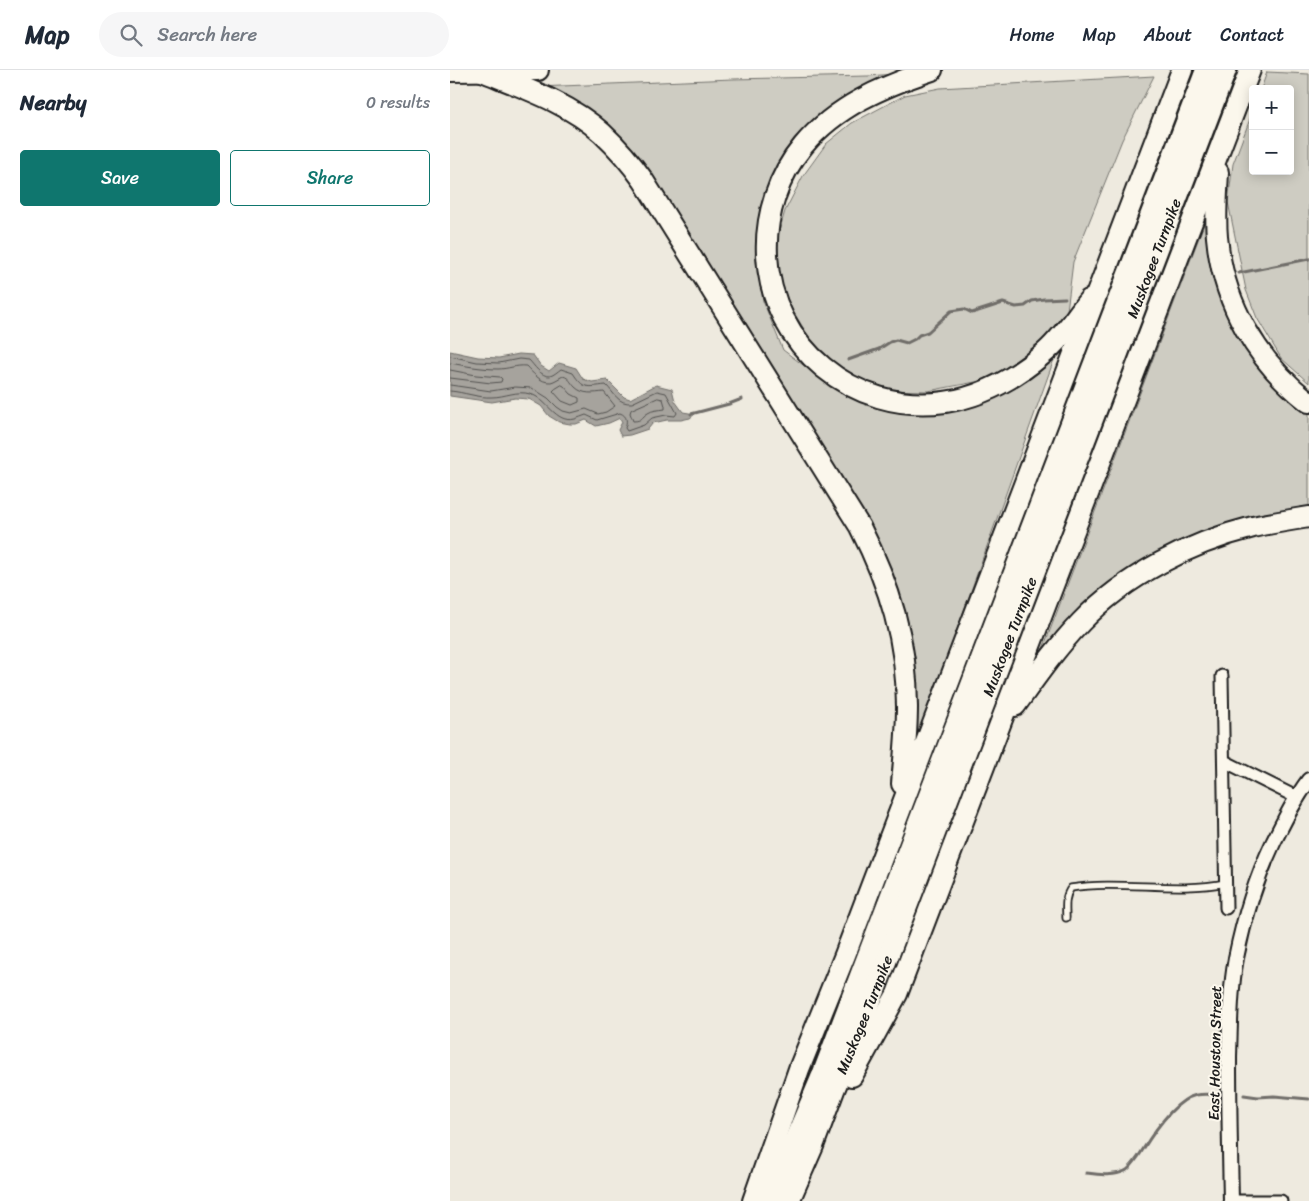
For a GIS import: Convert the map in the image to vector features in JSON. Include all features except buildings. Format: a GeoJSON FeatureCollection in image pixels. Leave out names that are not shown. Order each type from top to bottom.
{"type":"FeatureCollection","features":[{"type":"Feature","properties":{"kind":"highway"},"geometry":{"type":"LineString","coordinates":[[450,71],[538,70]]}},
{"type":"Feature","properties":{"kind":"highway"},"geometry":{"type":"LineString","coordinates":[[932,70],[898,81],[876,91],[839,113],[803,146],[779,184],[773,200],[767,230],[768,273],[775,300],[787,325],[802,347],[834,376],[874,396],[900,403],[914,404],[961,399],[999,384],[1044,354],[1101,285]]}},
{"type":"Feature","properties":{"kind":"highway"},"geometry":{"type":"LineString","coordinates":[[753,1201],[800,1069],[1182,70]]}},
{"type":"Feature","properties":{"kind":"highway","name":"Muskogee Turnpike"},"geometry":{"type":"LineString","coordinates":[[769,1201],[821,1078],[1206,70]]}},
{"type":"Feature","properties":{"kind":"highway","name":"Muskogee Turnpike"},"geometry":{"type":"LineString","coordinates":[[789,1201],[883,970],[1226,70]]}},
{"type":"Feature","properties":{"kind":"highway"},"geometry":{"type":"LineString","coordinates":[[813,1146],[897,994],[1250,70]]}},
{"type":"Feature","properties":{"kind":"highway"},"geometry":{"type":"LineString","coordinates":[[482,71],[533,91],[568,109],[601,132],[628,160],[860,527],[889,591],[902,646],[908,707],[900,808]]}},
{"type":"Feature","properties":{"kind":"highway"},"geometry":{"type":"LineString","coordinates":[[1218,155],[1216,210],[1218,238],[1222,268],[1232,300],[1243,325],[1259,352],[1282,378],[1309,402]]}},
{"type":"Feature","properties":{"kind":"highway"},"geometry":{"type":"LineString","coordinates":[[998,730],[1065,640],[1094,609],[1141,574],[1171,558],[1215,539],[1252,527],[1309,517]]}},
{"type":"Feature","properties":{"kind":"street"},"geometry":{"type":"LineString","coordinates":[[1222,676],[1226,908]]}},
{"type":"Feature","properties":{"kind":"street"},"geometry":{"type":"LineString","coordinates":[[1224,761],[1296,798]]}},
{"type":"Feature","properties":{"kind":"street","name":"East Houston Street"},"geometry":{"type":"LineString","coordinates":[[1231,1201],[1230,1020],[1236,959],[1247,912],[1259,874],[1296,798],[1309,780]]}},
{"type":"Feature","properties":{"kind":"street"},"geometry":{"type":"LineString","coordinates":[[1231,1201],[1281,1201]]}},
{"type":"Feature","properties":{"kind":"lane"},"geometry":{"type":"LineString","coordinates":[[1066,918],[1065,902],[1070,888],[1100,886],[1201,886],[1226,883]]}},
{"type":"Feature","properties":{"kind":"shaded area"},"geometry":{"type":"Polygon","coordinates":[[[1267,72],[1309,74],[1309,383],[1281,358],[1257,318],[1246,290],[1228,202],[1233,164],[1249,122],[1249,175],[1294,175],[1294,85],[1262,85],[1267,72]]]}},
{"type":"Feature","properties":{"kind":"shaded area"},"geometry":{"type":"Polygon","coordinates":[[[895,74],[796,139],[762,202],[755,257],[763,301],[783,350],[818,376],[933,409],[1057,351],[915,747],[901,610],[651,182],[537,87],[895,74]]]}},
{"type":"Feature","properties":{"kind":"shaded area"},"geometry":{"type":"Polygon","coordinates":[[[1154,76],[1122,140],[1073,262],[1066,319],[1028,355],[986,380],[928,391],[885,390],[848,375],[815,347],[791,308],[780,282],[777,239],[785,211],[803,176],[826,144],[852,123],[905,95],[940,88],[1154,76]]]}},
{"type":"Feature","properties":{"kind":"shaded area"},"geometry":{"type":"Polygon","coordinates":[[[1209,211],[1223,290],[1309,410],[1309,512],[1161,557],[1041,654],[1209,211]]]}},
{"type":"Feature","properties":{"kind":"water"},"geometry":{"type":"Polygon","coordinates":[[[450,351],[478,357],[499,358],[519,354],[533,355],[541,366],[549,371],[559,363],[576,368],[583,379],[592,382],[607,380],[624,397],[630,399],[656,385],[672,389],[675,401],[683,412],[695,414],[690,418],[681,420],[653,423],[648,429],[621,436],[618,430],[622,422],[620,418],[596,426],[586,420],[570,424],[559,422],[549,416],[541,406],[529,399],[515,398],[492,402],[450,396],[450,351]]]}},
{"type":"Feature","properties":{"kind":"waterway"},"geometry":{"type":"LineString","coordinates":[[1239,273],[1309,259]]}},
{"type":"Feature","properties":{"kind":"waterway"},"geometry":{"type":"LineString","coordinates":[[848,360],[879,349],[896,340],[907,343],[919,335],[928,332],[951,311],[964,309],[972,313],[1003,303],[1016,307],[1025,306],[1032,301],[1065,298]]}},
{"type":"Feature","properties":{"kind":"waterway"},"geometry":{"type":"LineString","coordinates":[[691,414],[742,399]]}},
{"type":"Feature","properties":{"kind":"waterway"},"geometry":{"type":"LineString","coordinates":[[1086,1173],[1110,1175],[1127,1170],[1137,1159],[1165,1118],[1180,1103],[1196,1095],[1215,1095]]}},
{"type":"Feature","properties":{"kind":"waterway"},"geometry":{"type":"LineString","coordinates":[[1244,1095],[1309,1099]]}}]}
